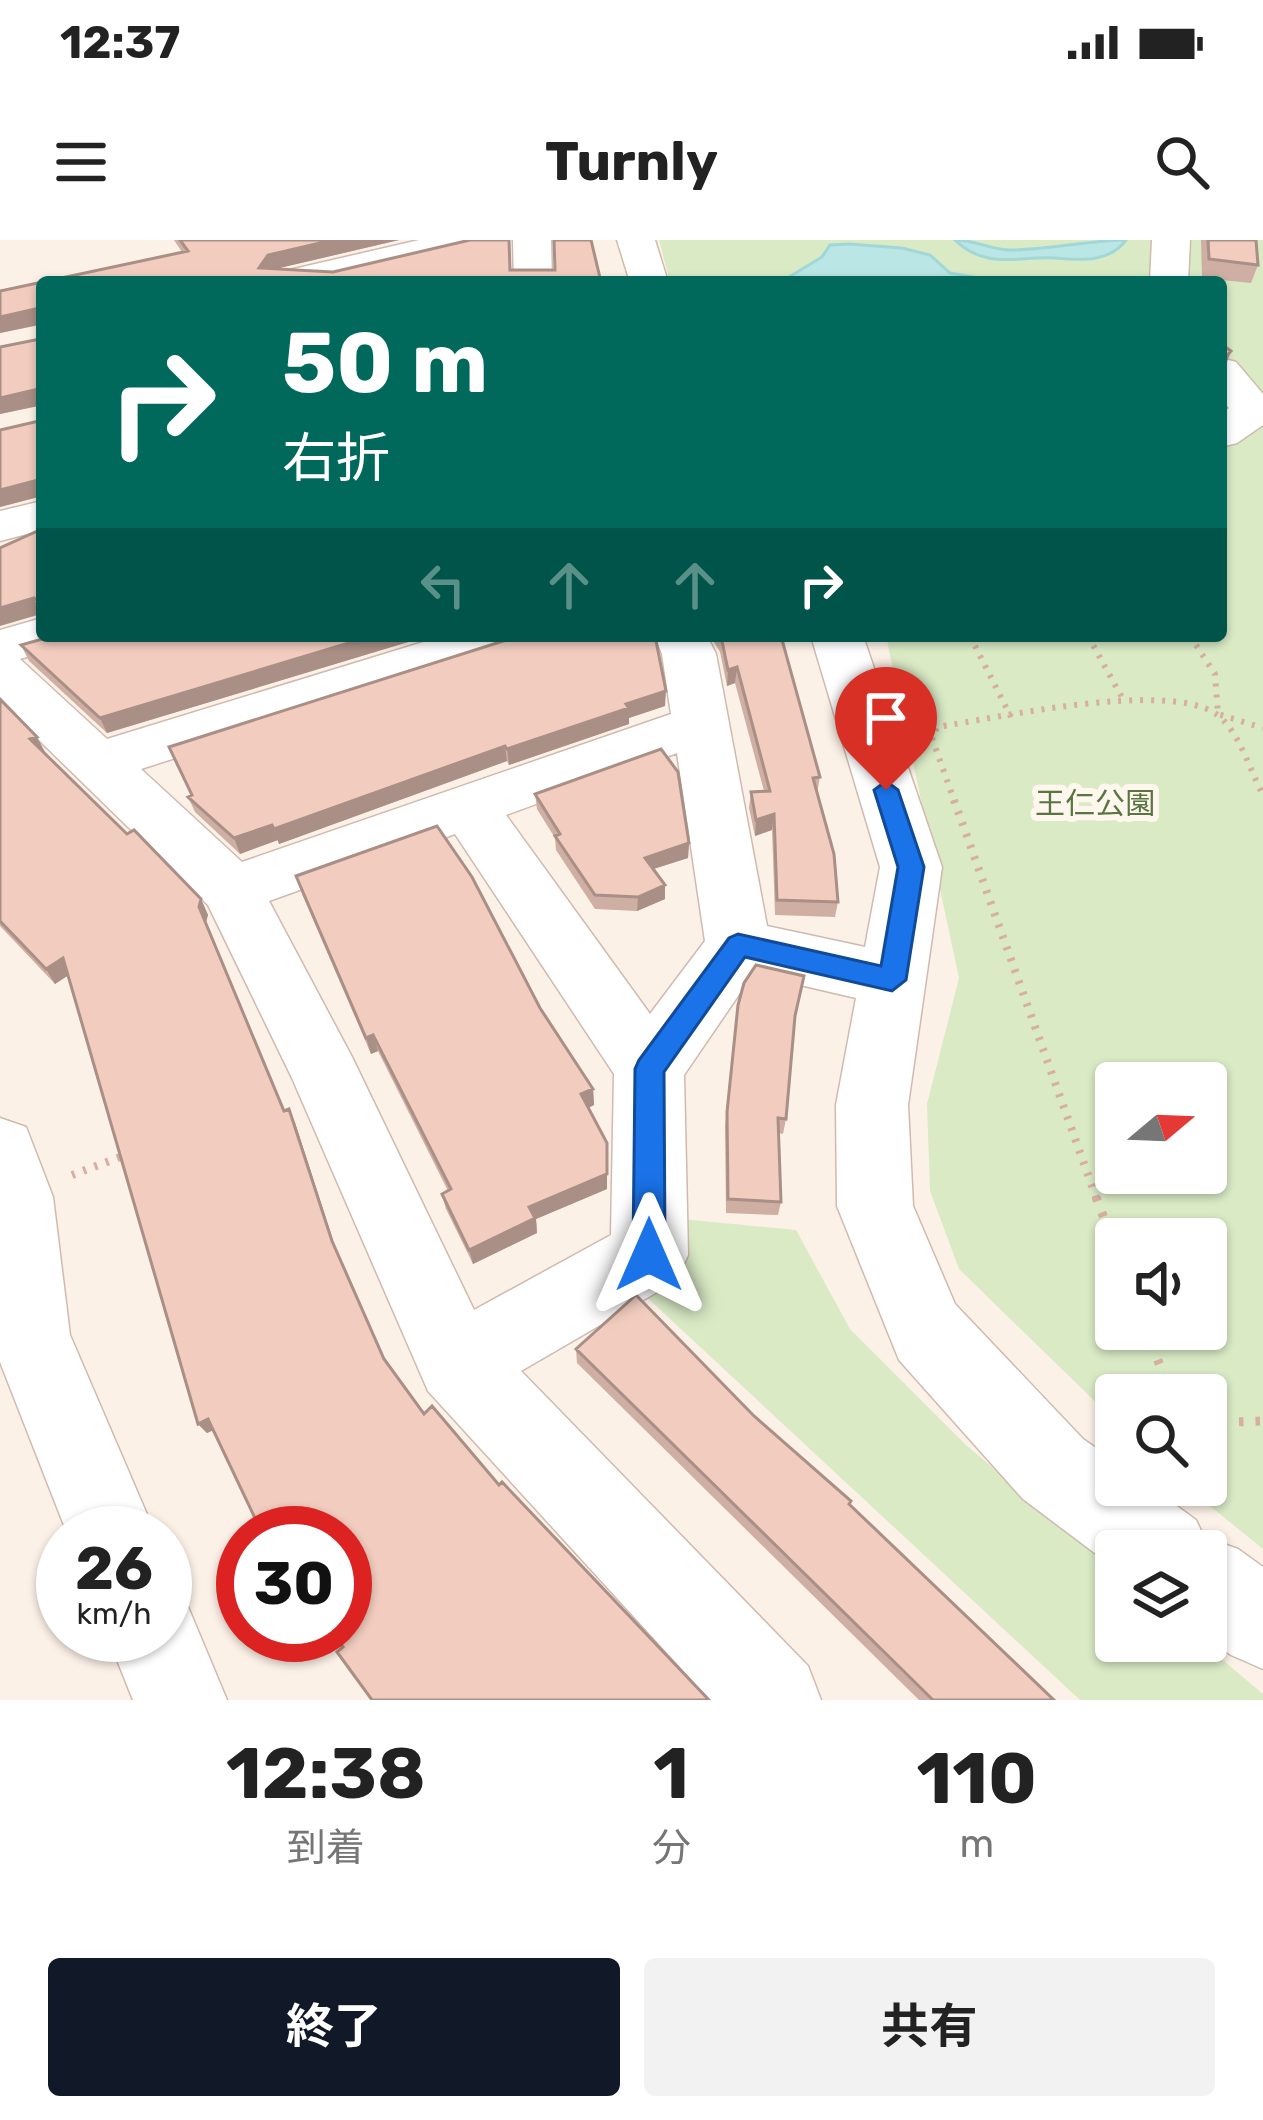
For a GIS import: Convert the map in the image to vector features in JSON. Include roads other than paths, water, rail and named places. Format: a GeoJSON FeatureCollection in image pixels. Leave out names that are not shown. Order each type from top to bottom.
{"type":"FeatureCollection","features":[{"type":"Feature","properties":{"kind":"street"},"geometry":{"type":"LineString","coordinates":[[312,276],[467,240]]}},
{"type":"Feature","properties":{"kind":"street"},"geometry":{"type":"LineString","coordinates":[[532,240],[533,276]]}},
{"type":"Feature","properties":{"kind":"street"},"geometry":{"type":"LineString","coordinates":[[636,240],[647,276]]}},
{"type":"Feature","properties":{"kind":"street"},"geometry":{"type":"LineString","coordinates":[[1168,276],[1171,240]]}},
{"type":"Feature","properties":{"kind":"street"},"geometry":{"type":"LineString","coordinates":[[1227,378],[1254,411],[1227,430]]}},
{"type":"Feature","properties":{"kind":"street"},"geometry":{"type":"LineString","coordinates":[[0,526],[36,517]]}},
{"type":"Feature","properties":{"kind":"street"},"geometry":{"type":"LineString","coordinates":[[0,647],[36,637]]}},
{"type":"Feature","properties":{"kind":"street"},"geometry":{"type":"LineString","coordinates":[[96,763],[481,642]]}},
{"type":"Feature","properties":{"kind":"street"},"geometry":{"type":"LineString","coordinates":[[649,1069],[738,945],[684,642]]}},
{"type":"Feature","properties":{"kind":"street"},"geometry":{"type":"LineString","coordinates":[[839,642],[911,867],[872,1105],[875,1206],[928,1332],[1053,1469],[1136,1530]]}},
{"type":"Feature","properties":{"kind":"street"},"geometry":{"type":"LineString","coordinates":[[0,671],[232,890],[327,1078],[457,1363],[774,1700]]}},
{"type":"Feature","properties":{"kind":"street"},"geometry":{"type":"LineString","coordinates":[[232,890],[700,724]]}},
{"type":"Feature","properties":{"kind":"street"},"geometry":{"type":"LineString","coordinates":[[457,1363],[649,1255],[649,1069],[467,805]]}},
{"type":"Feature","properties":{"kind":"street"},"geometry":{"type":"LineString","coordinates":[[738,945],[892,980]]}},
{"type":"Feature","properties":{"kind":"street"},"geometry":{"type":"LineString","coordinates":[[7,1173],[30,1336],[100,1506]]}},
{"type":"Feature","properties":{"kind":"street"},"geometry":{"type":"LineString","coordinates":[[1227,1596],[1263,1623]]}},
{"type":"Feature","properties":{"kind":"street"},"geometry":{"type":"LineString","coordinates":[[164,1662],[180,1700]]}},
{"type":"Feature","properties":{"kind":"water"},"geometry":{"type":"Polygon","coordinates":[[[955,240],[1011,250],[1126,240],[1111,253],[1094,258],[1003,260],[978,255],[955,240]]]}},
{"type":"Feature","properties":{"kind":"water"},"geometry":{"type":"Polygon","coordinates":[[[830,245],[902,248],[930,255],[950,273],[967,276],[791,276],[822,257],[830,245]]]}},
{"type":"Feature","properties":{"kind":"park label","name":"王仁公園"},"geometry":{"type":"Point","coordinates":[1095,804]}}]}
